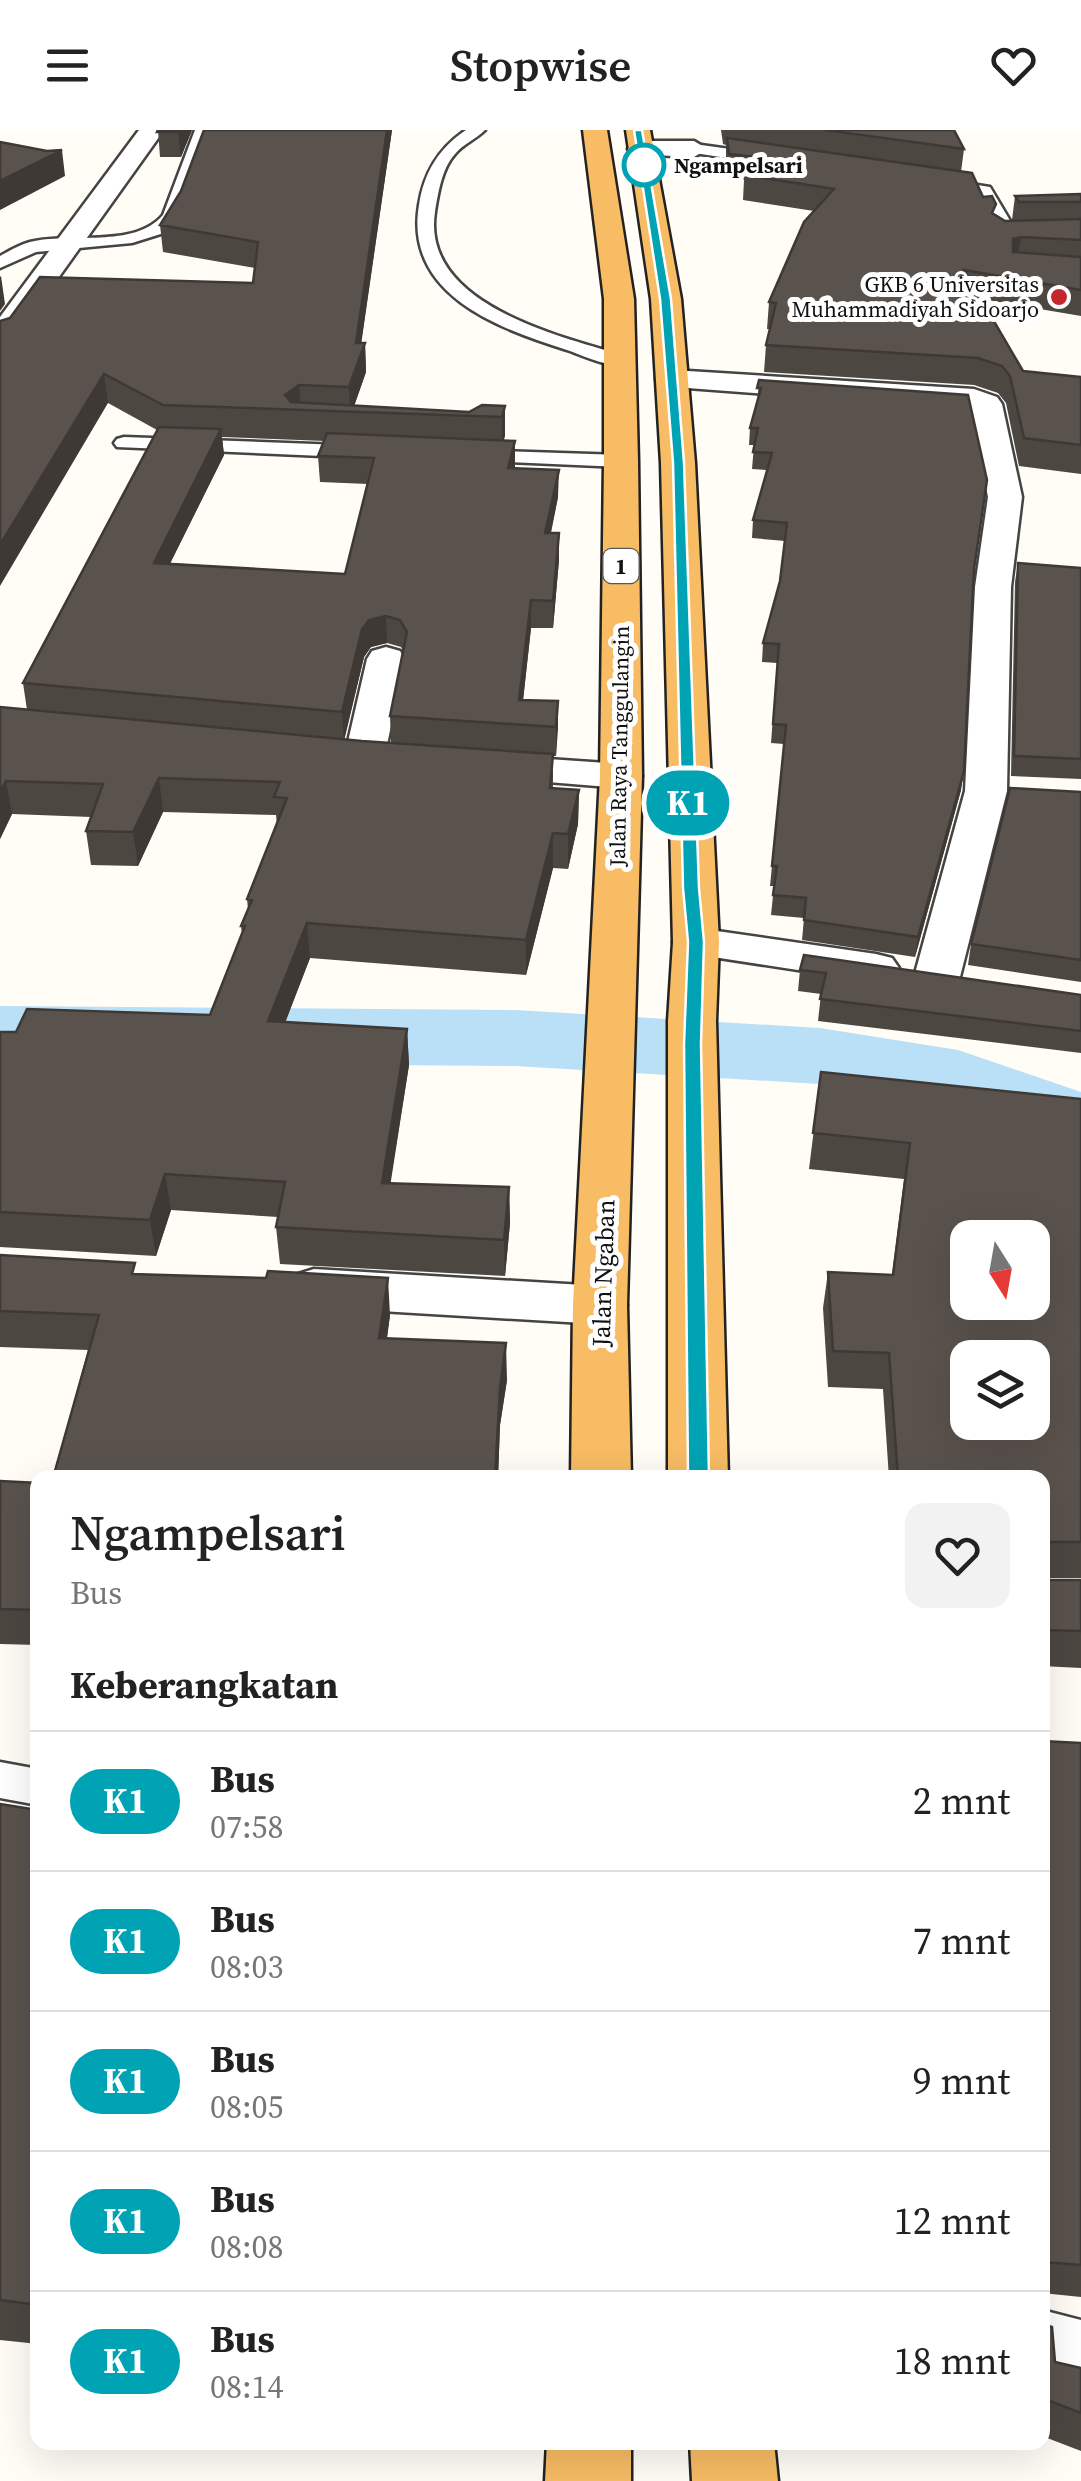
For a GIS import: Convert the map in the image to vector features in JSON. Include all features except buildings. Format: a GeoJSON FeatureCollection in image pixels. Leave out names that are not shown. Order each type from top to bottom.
{"type":"FeatureCollection","features":[{"type":"Feature","properties":{"kind":"highway","name":"Jalan Raya Tanggulangin"},"geometry":{"type":"LineString","coordinates":[[594,130],[619,328],[614,444],[620,776],[610,1068]]}},
{"type":"Feature","properties":{"kind":"highway"},"geometry":{"type":"LineString","coordinates":[[640,139],[667,313],[678,463],[690,869],[696,942],[693,1045],[698,1470]]}},
{"type":"Feature","properties":{"kind":"highway"},"geometry":{"type":"LineString","coordinates":[[619,328],[667,313]]}},
{"type":"Feature","properties":{"kind":"highway","name":"Jalan Ngaban"},"geometry":{"type":"LineString","coordinates":[[600,1470],[600,1305],[610,1068]]}},
{"type":"Feature","properties":{"kind":"highway"},"geometry":{"type":"LineString","coordinates":[[588,2481],[589,2450]]}},
{"type":"Feature","properties":{"kind":"highway"},"geometry":{"type":"LineString","coordinates":[[732,2450],[734,2481]]}},
{"type":"Feature","properties":{"kind":"street"},"geometry":{"type":"LineString","coordinates":[[0,338],[152,130]]}},
{"type":"Feature","properties":{"kind":"street"},"geometry":{"type":"LineString","coordinates":[[640,139],[694,150]]}},
{"type":"Feature","properties":{"kind":"street"},"geometry":{"type":"LineString","coordinates":[[672,379],[974,399],[986,404],[1005,498],[993,587],[1005,792],[955,980],[696,942]]}},
{"type":"Feature","properties":{"kind":"street"},"geometry":{"type":"LineString","coordinates":[[386,659],[384,760],[620,776]]}},
{"type":"Feature","properties":{"kind":"street"},"geometry":{"type":"LineString","coordinates":[[271,1285],[600,1305]]}},
{"type":"Feature","properties":{"kind":"street"},"geometry":{"type":"LineString","coordinates":[[1050,2353],[1081,2362]]}},
{"type":"Feature","properties":{"kind":"lane"},"geometry":{"type":"LineString","coordinates":[[0,263],[32,247],[132,238],[161,228],[170,216],[203,130]]}},
{"type":"Feature","properties":{"kind":"lane"},"geometry":{"type":"LineString","coordinates":[[478,130],[446,150],[425,206],[428,254],[449,286],[494,315],[548,340],[619,328]]}},
{"type":"Feature","properties":{"kind":"lane"},"geometry":{"type":"LineString","coordinates":[[720,130],[728,155]]}},
{"type":"Feature","properties":{"kind":"lane"},"geometry":{"type":"LineString","coordinates":[[694,150],[785,161]]}},
{"type":"Feature","properties":{"kind":"lane"},"geometry":{"type":"LineString","coordinates":[[920,181],[984,191],[1006,228],[1005,245],[1021,236]]}},
{"type":"Feature","properties":{"kind":"lane"},"geometry":{"type":"LineString","coordinates":[[124,443],[384,453]]}},
{"type":"Feature","properties":{"kind":"lane"},"geometry":{"type":"LineString","coordinates":[[444,455],[614,444]]}},
{"type":"Feature","properties":{"kind":"lane"},"geometry":{"type":"LineString","coordinates":[[0,1780],[30,1786]]}},
{"type":"Feature","properties":{"kind":"waterway"},"geometry":{"type":"LineString","coordinates":[[0,1034],[515,1038],[820,1056],[958,1079],[1081,1126]]}},
{"type":"Feature","properties":{"kind":"bus line","name":"K1"},"geometry":{"type":"LineString","coordinates":[[638,130],[666,299],[678,463],[696,942],[692,1044],[698,1470]]}},
{"type":"Feature","properties":{"kind":"place","name":"Ngampelsari"},"geometry":{"type":"Point","coordinates":[644,165]}},
{"type":"Feature","properties":{"kind":"place","name":"GKB 6 Universitas Muhammadiyah Sidoarjo"},"geometry":{"type":"Point","coordinates":[1059,297]}}]}
